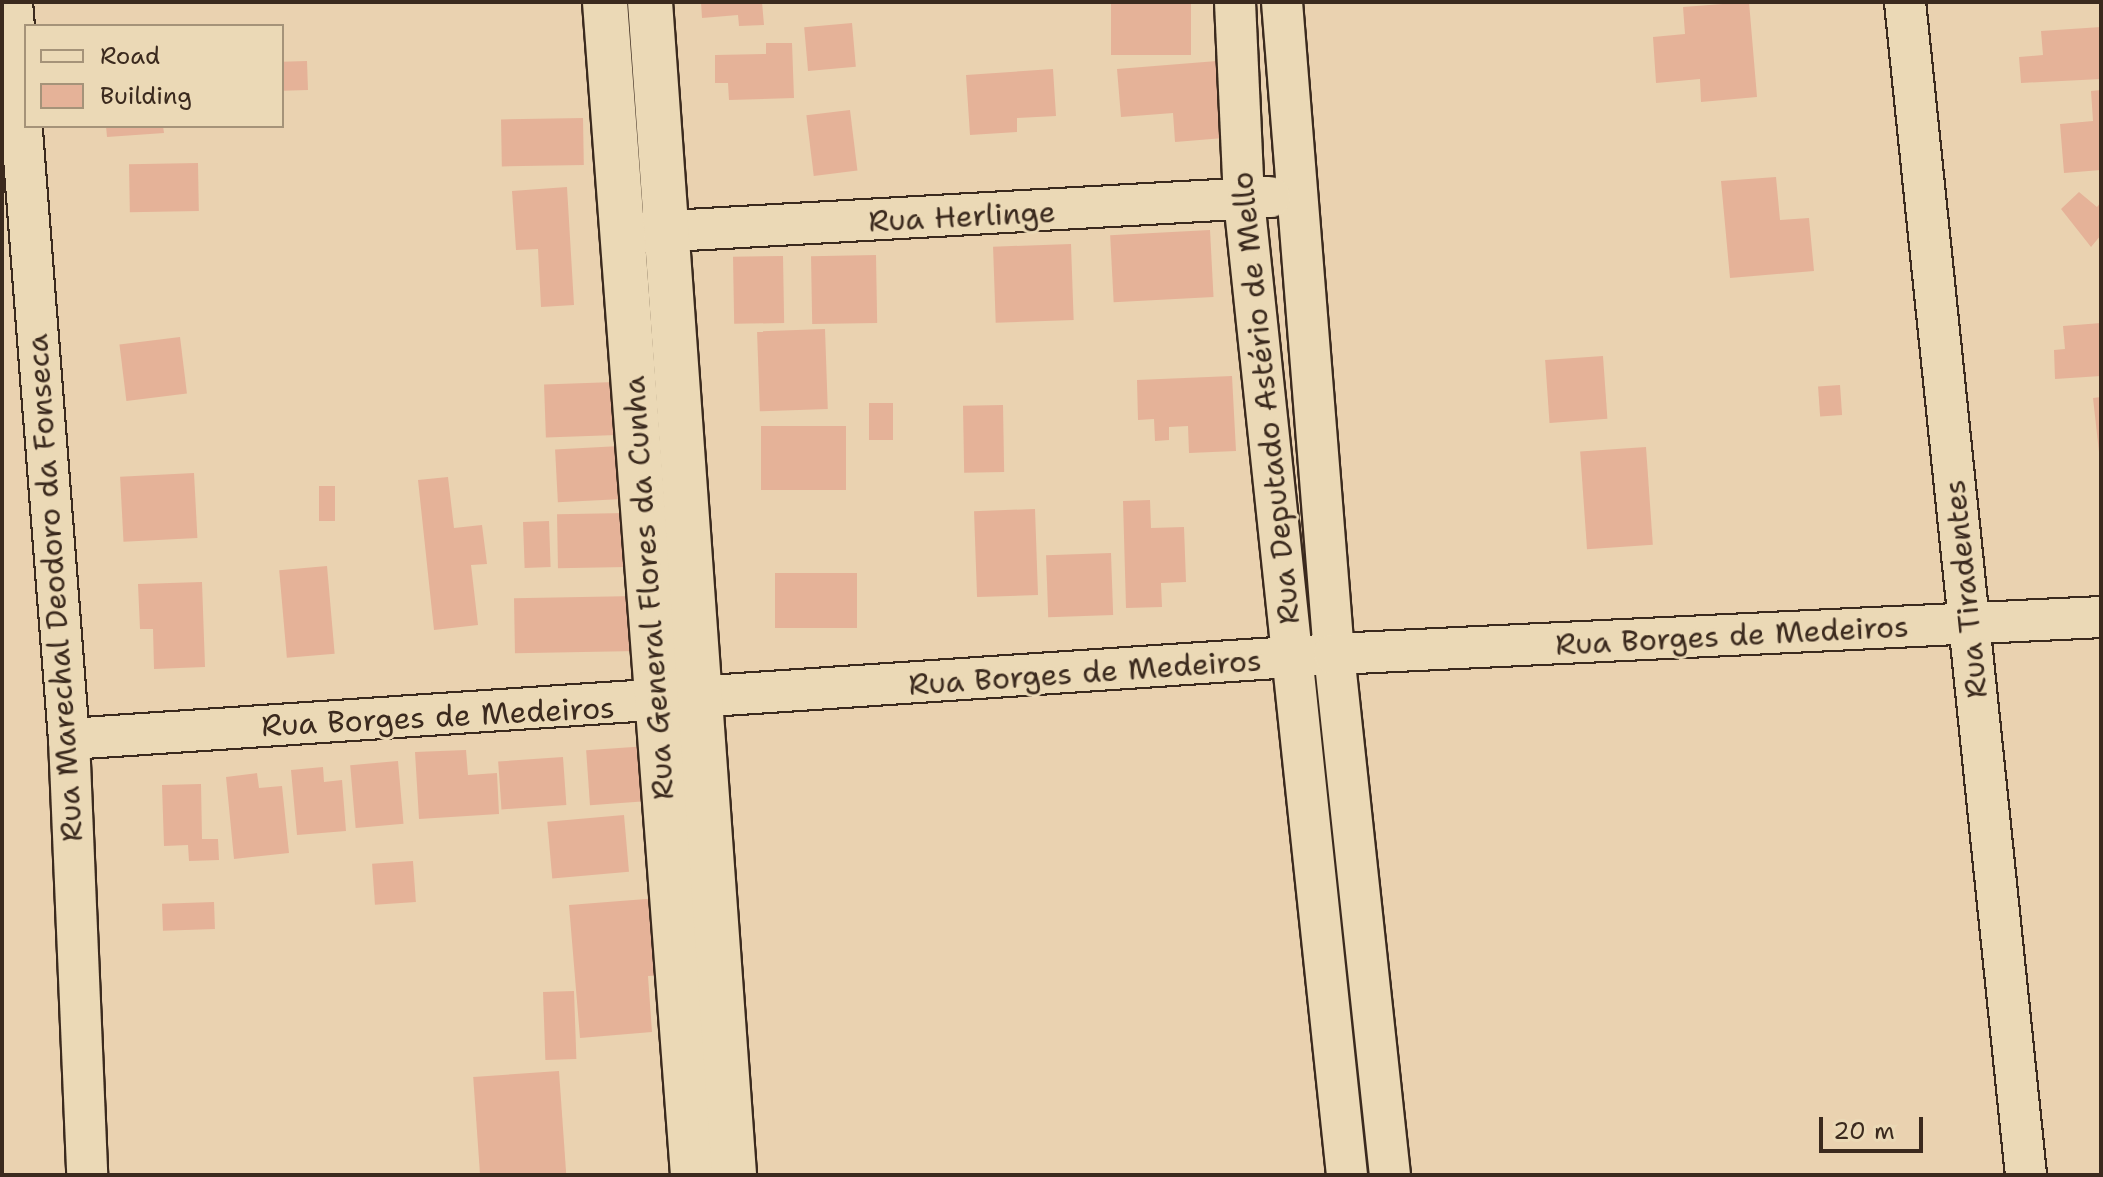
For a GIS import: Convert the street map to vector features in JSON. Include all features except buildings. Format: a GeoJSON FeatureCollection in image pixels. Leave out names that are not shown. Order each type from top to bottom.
{"type":"FeatureCollection","features":[{"type":"Feature","properties":{"kind":"street","name":"Rua Marechal Deodoro da Fonseca"},"geometry":{"type":"LineString","coordinates":[[12,2],[69,739],[87,1175]]}},
{"type":"Feature","properties":{"kind":"street","name":"Rua General Flores da Cunha"},"geometry":{"type":"LineString","coordinates":[[605,2],[645,233]]}},
{"type":"Feature","properties":{"kind":"street","name":"Rua General Flores da Cunha"},"geometry":{"type":"LineString","coordinates":[[650,2],[645,233],[674,702],[693,1175]]}},
{"type":"Feature","properties":{"kind":"street","name":"Rua Deputado Astério de Mello"},"geometry":{"type":"LineString","coordinates":[[1235,2],[1244,200],[1347,1175]]}},
{"type":"Feature","properties":{"kind":"street","name":"Rua Deputado Astério de Mello"},"geometry":{"type":"LineString","coordinates":[[1282,2],[1334,654],[1390,1175]]}},
{"type":"Feature","properties":{"kind":"street","name":"Rua Tiradentes"},"geometry":{"type":"LineString","coordinates":[[1905,2],[2026,1175]]}},
{"type":"Feature","properties":{"kind":"street","name":"Rua Herlinge"},"geometry":{"type":"LineString","coordinates":[[645,233],[1298,195]]}},
{"type":"Feature","properties":{"kind":"street","name":"Rua Borges de Medeiros"},"geometry":{"type":"LineString","coordinates":[[69,739],[674,702],[1334,654],[2101,617]]}},
{"type":"Feature","properties":{"kind":"street","name":"Rua General Flores da Cunha"},"geometry":{"type":"LineString","coordinates":[[674,702],[734,1175]]}}]}
